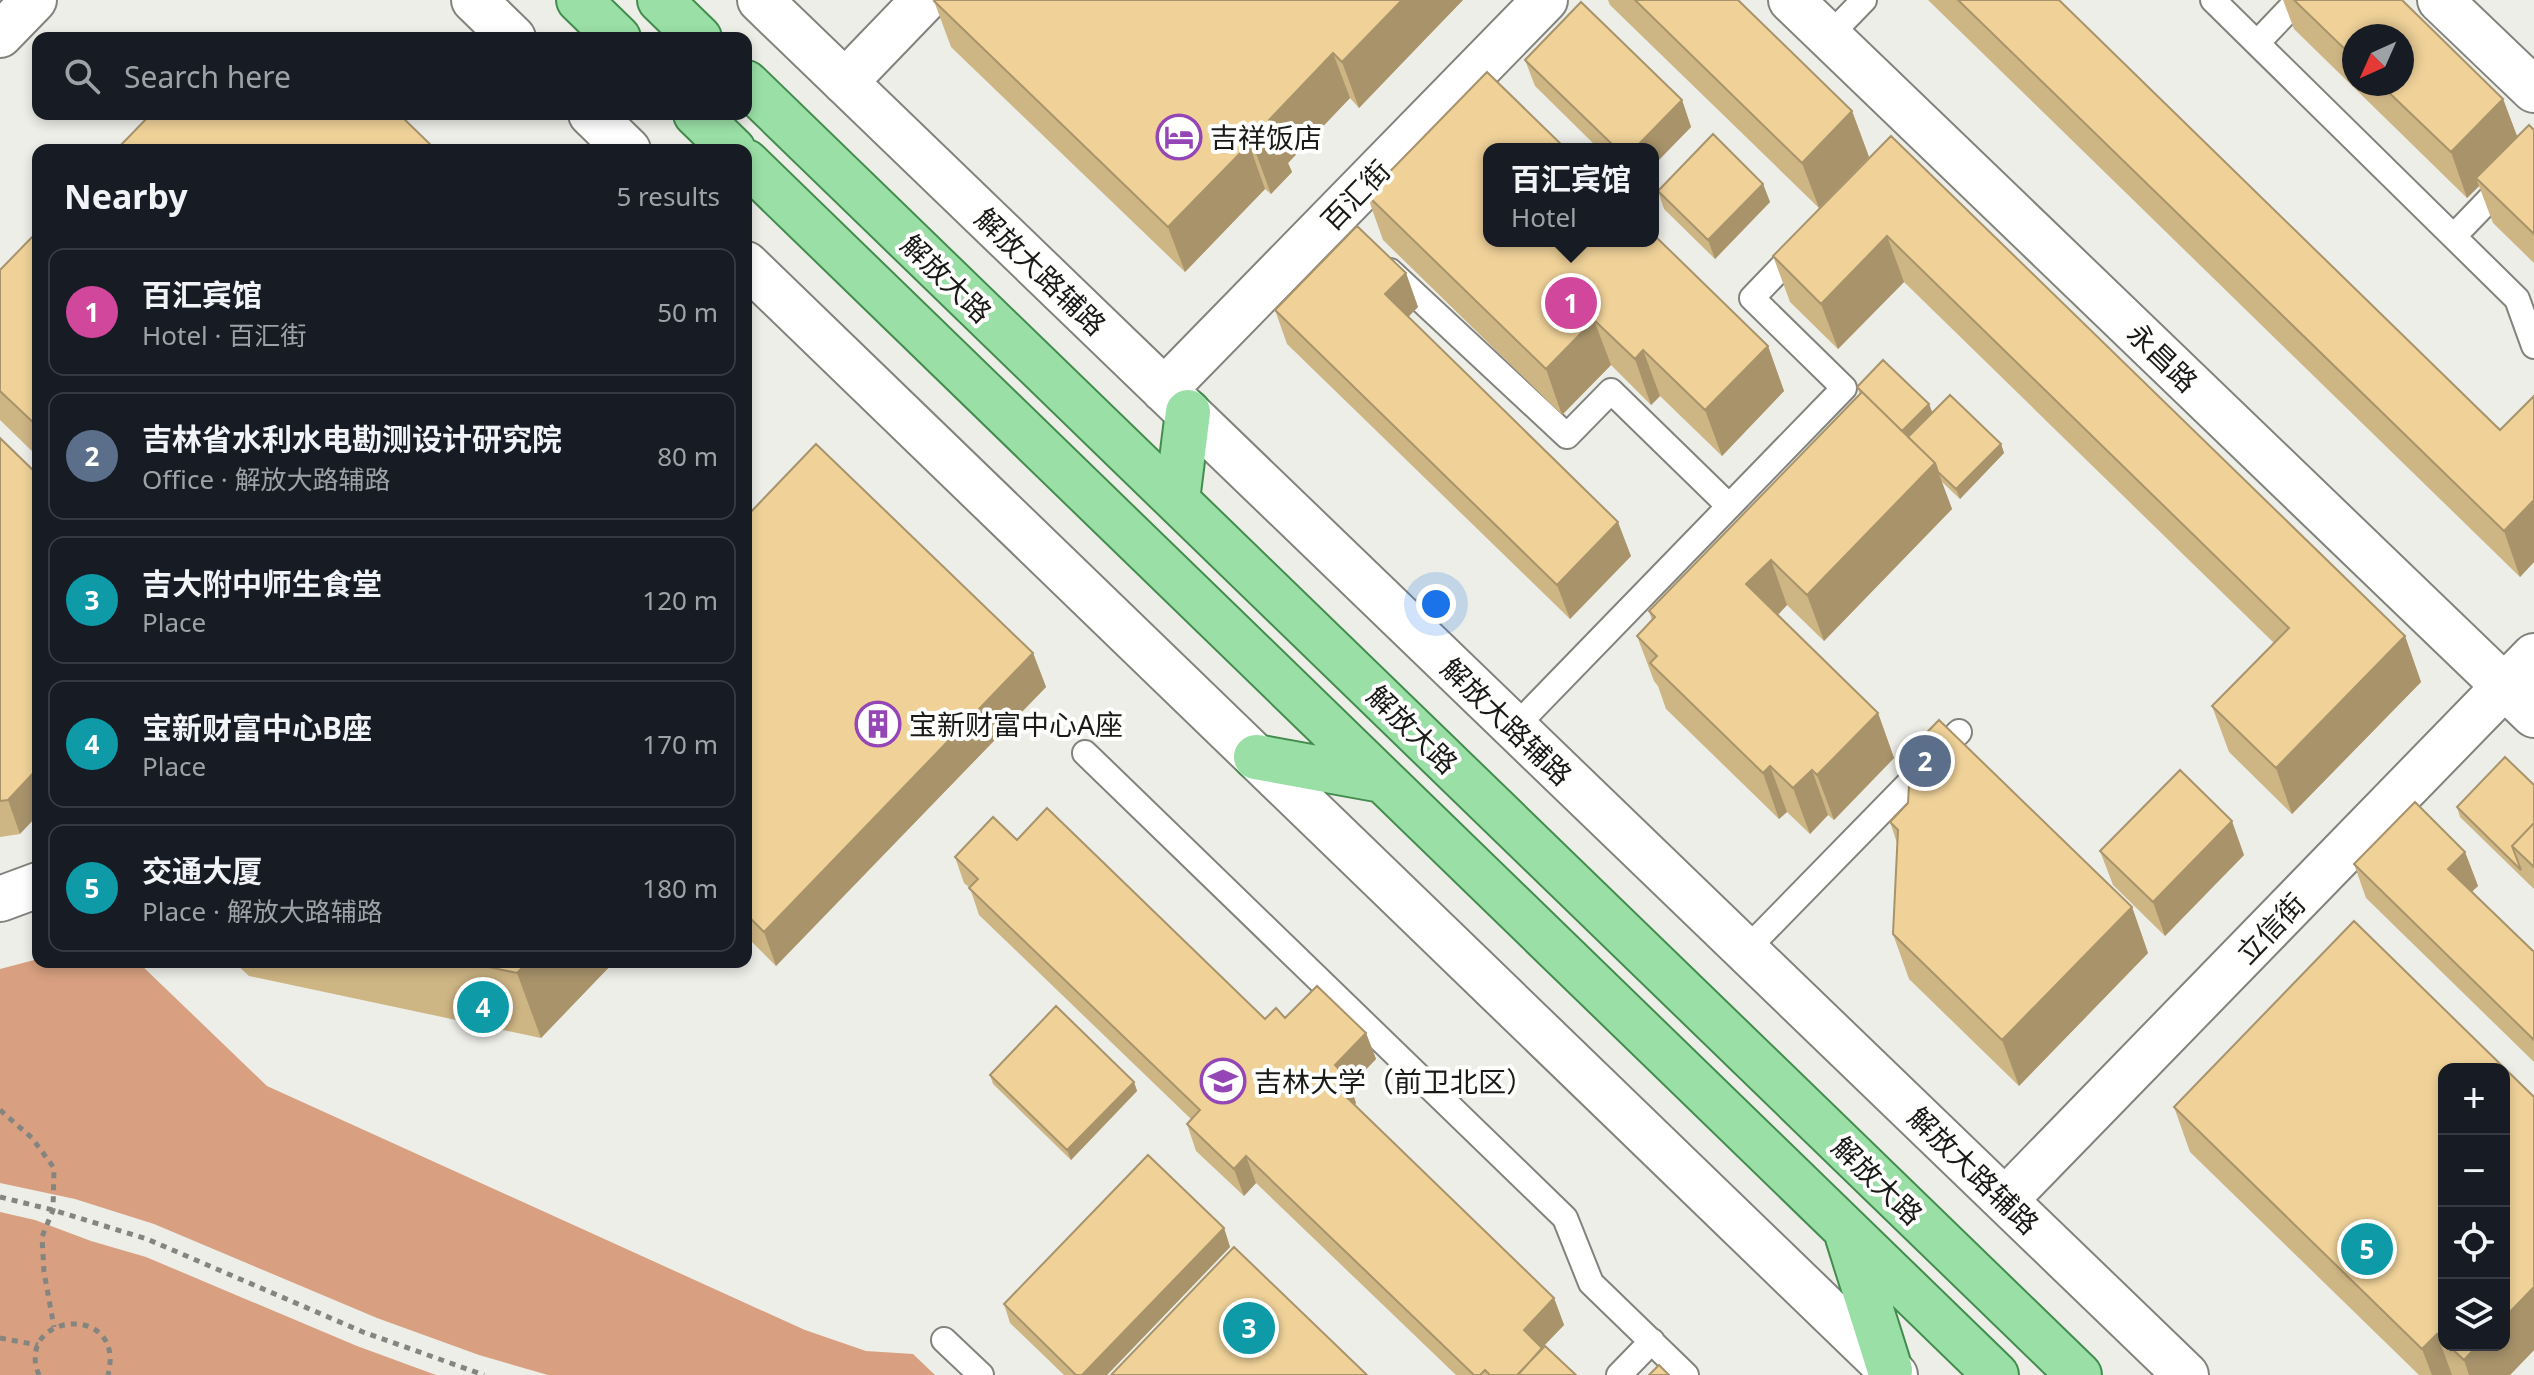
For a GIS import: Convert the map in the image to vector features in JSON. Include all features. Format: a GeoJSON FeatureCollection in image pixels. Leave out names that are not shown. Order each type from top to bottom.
{"type":"FeatureCollection","features":[{"type":"Feature","properties":{"kind":"main road"},"geometry":{"type":"LineString","coordinates":[[579,0],[612,32]]}},
{"type":"Feature","properties":{"kind":"main road"},"geometry":{"type":"LineString","coordinates":[[660,0],[693,32]]}},
{"type":"Feature","properties":{"kind":"main road","name":"解放大路"},"geometry":{"type":"LineString","coordinates":[[752,89],[2079,1375]]}},
{"type":"Feature","properties":{"kind":"main road"},"geometry":{"type":"LineString","coordinates":[[702,120],[727,144]]}},
{"type":"Feature","properties":{"kind":"main road","name":"解放大路"},"geometry":{"type":"LineString","coordinates":[[752,168],[1996,1375]]}},
{"type":"Feature","properties":{"kind":"main road"},"geometry":{"type":"LineString","coordinates":[[1176,401],[1177,500]]}},
{"type":"Feature","properties":{"kind":"main road"},"geometry":{"type":"LineString","coordinates":[[1256,757],[1382,780]]}},
{"type":"Feature","properties":{"kind":"main road"},"geometry":{"type":"LineString","coordinates":[[1847,1231],[1893,1372]]}},
{"type":"Feature","properties":{"kind":"street"},"geometry":{"type":"LineString","coordinates":[[0,35],[34,0]]}},
{"type":"Feature","properties":{"kind":"street"},"geometry":{"type":"LineString","coordinates":[[474,0],[507,32]]}},
{"type":"Feature","properties":{"kind":"street","name":"解放大路辅路"},"geometry":{"type":"LineString","coordinates":[[760,0],[2186,1375]]}},
{"type":"Feature","properties":{"kind":"street"},"geometry":{"type":"LineString","coordinates":[[845,82],[924,0]]}},
{"type":"Feature","properties":{"kind":"street","name":"百汇街"},"geometry":{"type":"LineString","coordinates":[[1176,401],[1344,228],[1545,0]]}},
{"type":"Feature","properties":{"kind":"street","name":"永昌路"},"geometry":{"type":"LineString","coordinates":[[1791,0],[1830,35],[1911,134],[2524,686]]}},
{"type":"Feature","properties":{"kind":"street"},"geometry":{"type":"LineString","coordinates":[[2440,0],[2534,90]]}},
{"type":"Feature","properties":{"kind":"street"},"geometry":{"type":"LineString","coordinates":[[597,120],[622,144]]}},
{"type":"Feature","properties":{"kind":"street"},"geometry":{"type":"LineString","coordinates":[[752,270],[1893,1372]]}},
{"type":"Feature","properties":{"kind":"street","name":"立信街"},"geometry":{"type":"LineString","coordinates":[[2005,1200],[2524,686]]}},
{"type":"Feature","properties":{"kind":"street"},"geometry":{"type":"LineString","coordinates":[[0,899],[32,887]]}},
{"type":"Feature","properties":{"kind":"lane"},"geometry":{"type":"LineString","coordinates":[[1830,35],[1864,0]]}},
{"type":"Feature","properties":{"kind":"lane"},"geometry":{"type":"LineString","coordinates":[[2213,0],[2517,299],[2534,346]]}},
{"type":"Feature","properties":{"kind":"lane"},"geometry":{"type":"LineString","coordinates":[[2257,43],[2298,0]]}},
{"type":"Feature","properties":{"kind":"lane"},"geometry":{"type":"LineString","coordinates":[[2454,236],[2534,153]]}},
{"type":"Feature","properties":{"kind":"lane"},"geometry":{"type":"LineString","coordinates":[[1514,728],[1844,388],[1752,298],[1816,232]]}},
{"type":"Feature","properties":{"kind":"lane"},"geometry":{"type":"LineString","coordinates":[[1377,259],[1567,436],[1611,391],[1729,506]]}},
{"type":"Feature","properties":{"kind":"lane"},"geometry":{"type":"LineString","coordinates":[[1746,950],[1959,732]]}},
{"type":"Feature","properties":{"kind":"lane"},"geometry":{"type":"LineString","coordinates":[[1085,753],[1565,1218],[1591,1283],[1686,1375]]}},
{"type":"Feature","properties":{"kind":"lane"},"geometry":{"type":"LineString","coordinates":[[944,1340],[981,1375]]}},
{"type":"Feature","properties":{"kind":"lane"},"geometry":{"type":"LineString","coordinates":[[1619,1375],[1652,1341]]}},
{"type":"Feature","properties":{"kind":"path"},"geometry":{"type":"LineString","coordinates":[[0,1110],[32,1138],[54,1168],[53,1210],[42,1237],[44,1272],[54,1327]]}},
{"type":"Feature","properties":{"kind":"path"},"geometry":{"type":"LineString","coordinates":[[0,1197],[147,1239],[363,1332],[484,1375]]}},
{"type":"Feature","properties":{"kind":"path"},"geometry":{"type":"LineString","coordinates":[[39,1375],[35,1357],[45,1334],[66,1323],[79,1323],[92,1327],[102,1336],[109,1348],[110,1375]]}},
{"type":"Feature","properties":{"kind":"path"},"geometry":{"type":"LineString","coordinates":[[0,1338],[38,1345]]}},
{"type":"Feature","properties":{"kind":"path"},"geometry":{"type":"LineString","coordinates":[[453,1375],[459,1367]]}},
{"type":"Feature","properties":{"kind":"shaded area"},"geometry":{"type":"Polygon","coordinates":[[[32,961],[32,968],[144,968],[267,1086],[805,1330],[866,1351],[913,1354],[935,1375],[548,1375],[479,1355],[377,1318],[154,1224],[75,1199],[0,1183],[0,969],[32,961]]]}},
{"type":"Feature","properties":{"kind":"shaded area"},"geometry":{"type":"Polygon","coordinates":[[[0,1212],[35,1220],[146,1257],[357,1346],[436,1375],[0,1375],[0,1212]]]}},
{"type":"Feature","properties":{"kind":"building","name":"吉祥饭店"},"geometry":{"type":"Polygon","coordinates":[[[936,0],[1402,0],[1342,62],[1333,53],[1269,120],[1275,127],[1254,148],[1249,144],[1168,227],[936,0]]]}},
{"type":"Feature","properties":{"kind":"building"},"geometry":{"type":"Polygon","coordinates":[[[1635,0],[1738,0],[1852,111],[1802,163],[1635,0]]]}},
{"type":"Feature","properties":{"kind":"building"},"geometry":{"type":"Polygon","coordinates":[[[1958,0],[2059,0],[2500,430],[2534,396],[2534,500],[2504,531],[1958,0]]]}},
{"type":"Feature","properties":{"kind":"building"},"geometry":{"type":"Polygon","coordinates":[[[2294,0],[2402,0],[2503,99],[2451,152],[2393,96],[2414,96],[2414,24],[2342,24],[2342,46],[2294,0]]]}},
{"type":"Feature","properties":{"kind":"building"},"geometry":{"type":"Polygon","coordinates":[[[1581,2],[1682,100],[1640,143],[1611,143],[1525,60],[1581,2]]]}},
{"type":"Feature","properties":{"kind":"building"},"geometry":{"type":"Polygon","coordinates":[[[1487,72],[1560,143],[1483,143],[1483,247],[1659,247],[1659,240],[1768,346],[1705,410],[1643,350],[1635,359],[1594,320],[1546,369],[1367,195],[1487,72]]]}},
{"type":"Feature","properties":{"kind":"building"},"geometry":{"type":"Polygon","coordinates":[[[145,120],[405,120],[430,144],[122,144],[145,120]]]}},
{"type":"Feature","properties":{"kind":"building"},"geometry":{"type":"Polygon","coordinates":[[[2529,125],[2534,130],[2534,234],[2476,178],[2529,125]]]}},
{"type":"Feature","properties":{"kind":"building"},"geometry":{"type":"Polygon","coordinates":[[[1713,134],[1763,184],[1708,240],[1659,190],[1713,134]]]}},
{"type":"Feature","properties":{"kind":"building"},"geometry":{"type":"Polygon","coordinates":[[[1891,136],[2405,636],[2276,768],[2212,706],[2289,628],[1887,236],[1821,304],[1773,256],[1891,136]]]}},
{"type":"Feature","properties":{"kind":"building"},"geometry":{"type":"Polygon","coordinates":[[[1357,226],[1406,273],[1385,294],[1618,522],[1557,585],[1275,310],[1357,226]]]}},
{"type":"Feature","properties":{"kind":"building"},"geometry":{"type":"Polygon","coordinates":[[[32,237],[32,421],[0,391],[0,270],[32,237]]]}},
{"type":"Feature","properties":{"kind":"building"},"geometry":{"type":"Polygon","coordinates":[[[1883,360],[1929,404],[1902,431],[1857,387],[1883,360]]]}},
{"type":"Feature","properties":{"kind":"building"},"geometry":{"type":"Polygon","coordinates":[[[1862,392],[1935,463],[1807,595],[1771,560],[1746,584],[1878,713],[1817,775],[1812,770],[1793,788],[1770,766],[1763,773],[1650,663],[1657,656],[1637,636],[1655,617],[1649,611],[1862,392]]]}},
{"type":"Feature","properties":{"kind":"building"},"geometry":{"type":"Polygon","coordinates":[[[1950,395],[2001,444],[1956,489],[1908,437],[1950,395]]]}},
{"type":"Feature","properties":{"kind":"building"},"geometry":{"type":"Polygon","coordinates":[[[0,438],[32,469],[32,774],[8,800],[0,801],[0,438]]]}},
{"type":"Feature","properties":{"kind":"building","name":"宝新财富中心A座"},"geometry":{"type":"Polygon","coordinates":[[[816,444],[1033,653],[764,932],[752,920],[752,511],[816,444]]]}},
{"type":"Feature","properties":{"kind":"building"},"geometry":{"type":"Polygon","coordinates":[[[1939,720],[2132,907],[2002,1040],[1893,934],[1898,830],[1890,822],[1908,803],[1910,768],[1901,759],[1939,720]]]}},
{"type":"Feature","properties":{"kind":"building"},"geometry":{"type":"Polygon","coordinates":[[[2505,757],[2534,785],[2534,823],[2512,846],[2521,870],[2457,807],[2505,757]]]}},
{"type":"Feature","properties":{"kind":"building"},"geometry":{"type":"Polygon","coordinates":[[[2180,770],[2232,821],[2153,902],[2100,851],[2180,770]]]}},
{"type":"Feature","properties":{"kind":"building"},"geometry":{"type":"Polygon","coordinates":[[[2415,802],[2465,852],[2448,869],[2534,952],[2534,1040],[2354,864],[2415,802]]]}},
{"type":"Feature","properties":{"kind":"building"},"geometry":{"type":"Polygon","coordinates":[[[1047,808],[1265,1019],[1276,1008],[1285,1018],[1317,986],[1366,1033],[1335,1065],[1346,1077],[1336,1087],[1554,1298],[1524,1330],[1542,1348],[1518,1375],[1490,1375],[1485,1370],[1480,1375],[1474,1375],[1246,1156],[1234,1169],[1187,1124],[1200,1110],[969,888],[978,879],[955,857],[993,817],[1017,840],[1047,808]]]}},
{"type":"Feature","properties":{"kind":"building"},"geometry":{"type":"Polygon","coordinates":[[[2534,823],[2534,867],[2512,846],[2534,823]]]}},
{"type":"Feature","properties":{"kind":"building"},"geometry":{"type":"Polygon","coordinates":[[[2354,921],[2499,1063],[2438,1063],[2438,1335],[2422,1349],[2174,1107],[2354,921]]]}},
{"type":"Feature","properties":{"kind":"building"},"geometry":{"type":"Polygon","coordinates":[[[493,968],[522,968],[517,973],[493,968]]]}},
{"type":"Feature","properties":{"kind":"building"},"geometry":{"type":"Polygon","coordinates":[[[1056,1006],[1134,1082],[1067,1150],[990,1075],[1056,1006]]]}},
{"type":"Feature","properties":{"kind":"building"},"geometry":{"type":"Polygon","coordinates":[[[2510,1074],[2534,1097],[2534,1287],[2510,1312],[2510,1074]]]}},
{"type":"Feature","properties":{"kind":"building"},"geometry":{"type":"Polygon","coordinates":[[[1148,1155],[1224,1228],[1082,1375],[1076,1375],[1004,1304],[1148,1155]]]}},
{"type":"Feature","properties":{"kind":"building"},"geometry":{"type":"Polygon","coordinates":[[[1234,1247],[1367,1375],[1111,1375],[1234,1247]]]}},
{"type":"Feature","properties":{"kind":"building"},"geometry":{"type":"Polygon","coordinates":[[[1545,1346],[1576,1375],[1519,1375],[1545,1346]]]}},
{"type":"Feature","properties":{"kind":"building"},"geometry":{"type":"Polygon","coordinates":[[[2454,1351],[2472,1351],[2464,1360],[2454,1351]]]}},
{"type":"Feature","properties":{"kind":"building"},"geometry":{"type":"Polygon","coordinates":[[[1659,1365],[1669,1375],[1649,1375],[1659,1365]]]}},
{"type":"Feature","properties":{"kind":"place","name":"吉祥饭店"},"geometry":{"type":"Point","coordinates":[1179,137]}},
{"type":"Feature","properties":{"kind":"place","name":"百汇宾馆"},"geometry":{"type":"Point","coordinates":[1571,303]}},
{"type":"Feature","properties":{"kind":"place","name":"宝新财富中心A座"},"geometry":{"type":"Point","coordinates":[878,724]}},
{"type":"Feature","properties":{"kind":"place","name":"吉林省水利水电勘测设计研究院"},"geometry":{"type":"Point","coordinates":[1925,761]}},
{"type":"Feature","properties":{"kind":"place","name":"宝新财富中心B座"},"geometry":{"type":"Point","coordinates":[483,1007]}},
{"type":"Feature","properties":{"kind":"place","name":"吉林大学（前卫北区）"},"geometry":{"type":"Point","coordinates":[1223,1081]}},
{"type":"Feature","properties":{"kind":"place","name":"交通大厦"},"geometry":{"type":"Point","coordinates":[2367,1249]}},
{"type":"Feature","properties":{"kind":"place","name":"吉大附中师生食堂"},"geometry":{"type":"Point","coordinates":[1249,1328]}}]}
